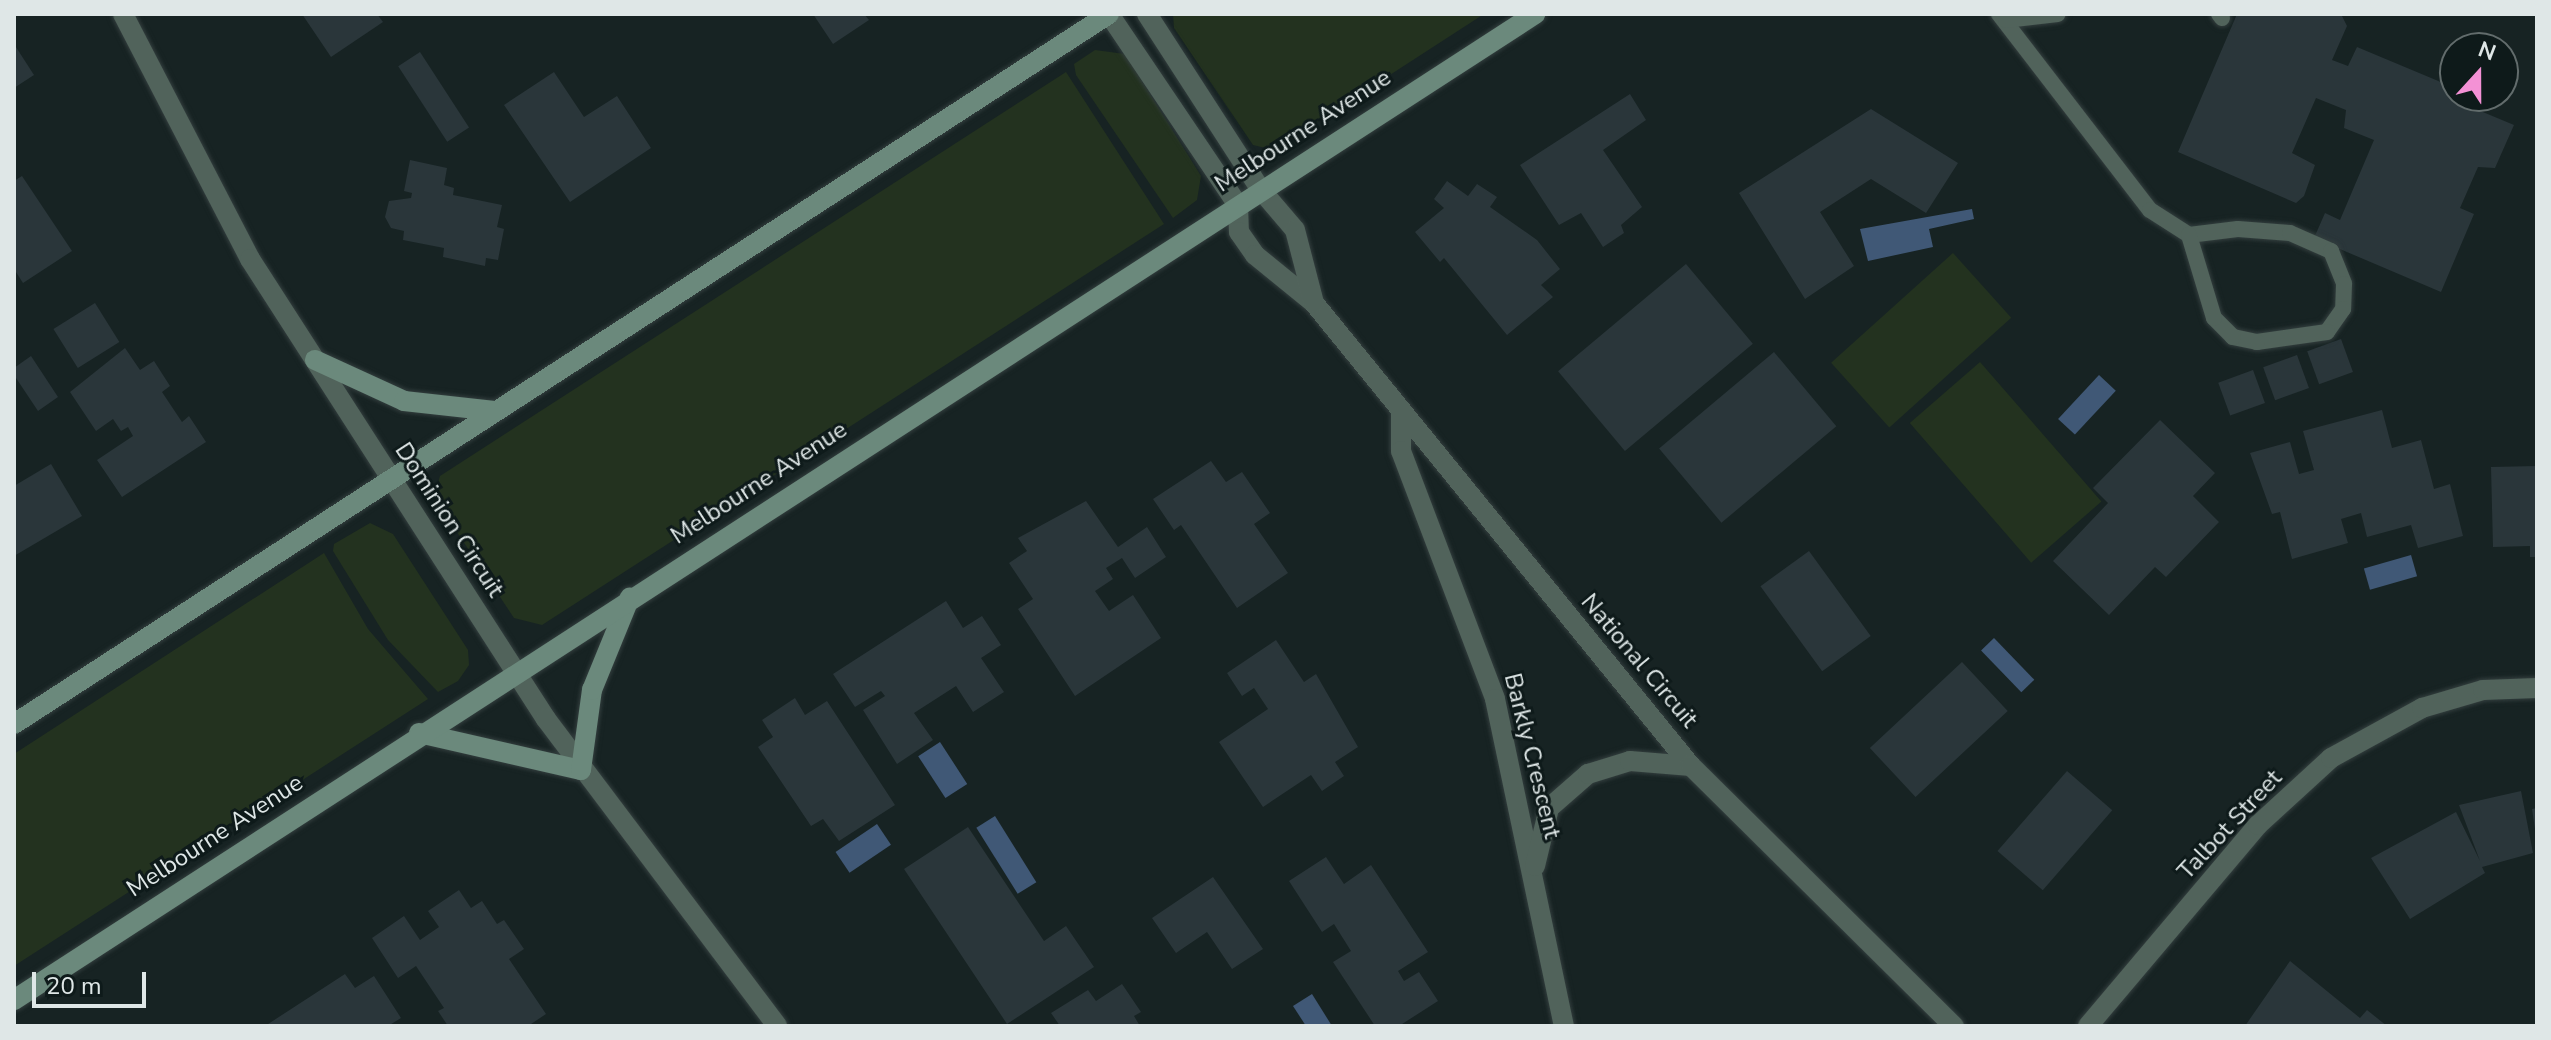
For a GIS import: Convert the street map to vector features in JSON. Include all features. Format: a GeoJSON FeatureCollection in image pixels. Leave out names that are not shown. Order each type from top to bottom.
{"type":"FeatureCollection","features":[{"type":"Feature","properties":{"kind":"main road"},"geometry":{"type":"LineString","coordinates":[[14,724],[390,477],[1109,14]]}},
{"type":"Feature","properties":{"kind":"main road","name":"Melbourne Avenue"},"geometry":{"type":"LineString","coordinates":[[14,1000],[419,733],[1535,14]]}},
{"type":"Feature","properties":{"kind":"main road"},"geometry":{"type":"LineString","coordinates":[[315,360],[404,401],[494,411]]}},
{"type":"Feature","properties":{"kind":"main road"},"geometry":{"type":"LineString","coordinates":[[419,733],[581,770],[592,690],[630,597]]}},
{"type":"Feature","properties":{"kind":"street","name":"Dominion Circuit"},"geometry":{"type":"LineString","coordinates":[[123,14],[250,259],[516,672],[581,770],[777,1026]]}},
{"type":"Feature","properties":{"kind":"street","name":"National Circuit"},"geometry":{"type":"LineString","coordinates":[[1109,14],[1238,205],[1239,232],[1255,255],[1314,303],[1401,414],[1691,766],[1954,1026]]}},
{"type":"Feature","properties":{"kind":"street","name":"National Circuit"},"geometry":{"type":"LineString","coordinates":[[1147,14],[1261,190],[1295,230],[1314,303]]}},
{"type":"Feature","properties":{"kind":"street","name":"Barkly Crescent"},"geometry":{"type":"LineString","coordinates":[[1401,414],[1401,451],[1495,699],[1534,870],[1564,1026]]}},
{"type":"Feature","properties":{"kind":"street","name":"Talbot Street"},"geometry":{"type":"LineString","coordinates":[[2088,1026],[2258,825],[2331,758],[2422,708],[2483,690],[2537,688]]}},
{"type":"Feature","properties":{"kind":"street"},"geometry":{"type":"LineString","coordinates":[[1534,870],[1549,808],[1588,774],[1630,761],[1691,766]]}},
{"type":"Feature","properties":{"kind":"lane"},"geometry":{"type":"LineString","coordinates":[[2003,17],[2058,14]]}},
{"type":"Feature","properties":{"kind":"lane"},"geometry":{"type":"LineString","coordinates":[[2003,17],[2150,210],[2189,235],[2238,229],[2290,233],[2331,251],[2344,284],[2343,309],[2327,332],[2257,342],[2233,337],[2214,318],[2189,235]]}},
{"type":"Feature","properties":{"kind":"green space"},"geometry":{"type":"Polygon","coordinates":[[[1173,14],[1484,14],[1274,150],[1253,145],[1174,28],[1173,14]]]}},
{"type":"Feature","properties":{"kind":"green space"},"geometry":{"type":"Polygon","coordinates":[[[1095,50],[1125,54],[1201,176],[1197,200],[1173,218],[1076,75],[1074,64],[1095,50]]]}},
{"type":"Feature","properties":{"kind":"green space"},"geometry":{"type":"Polygon","coordinates":[[[1066,72],[1164,224],[542,625],[514,618],[443,511],[436,490],[440,476],[1066,72]]]}},
{"type":"Feature","properties":{"kind":"green space"},"geometry":{"type":"Polygon","coordinates":[[[1953,253],[2011,318],[1889,427],[1831,363],[1953,253]]]}},
{"type":"Feature","properties":{"kind":"green space"},"geometry":{"type":"Polygon","coordinates":[[[1980,362],[2101,502],[2031,563],[1910,423],[1980,362]]]}},
{"type":"Feature","properties":{"kind":"green space"},"geometry":{"type":"Polygon","coordinates":[[[370,523],[393,534],[468,650],[469,665],[458,681],[438,692],[388,640],[333,551],[334,544],[370,523]]]}},
{"type":"Feature","properties":{"kind":"green space"},"geometry":{"type":"Polygon","coordinates":[[[324,553],[368,629],[428,699],[14,966],[14,754],[324,553]]]}},
{"type":"Feature","properties":{"kind":"water"},"geometry":{"type":"Polygon","coordinates":[[[1972,209],[1974,219],[1929,229],[1933,247],[1868,261],[1860,229],[1972,209]]]}},
{"type":"Feature","properties":{"kind":"water"},"geometry":{"type":"Polygon","coordinates":[[[2099,375],[2116,391],[2075,435],[2058,419],[2099,375]]]}},
{"type":"Feature","properties":{"kind":"water"},"geometry":{"type":"Polygon","coordinates":[[[2411,555],[2417,576],[2370,590],[2364,569],[2411,555]]]}},
{"type":"Feature","properties":{"kind":"water"},"geometry":{"type":"Polygon","coordinates":[[[1994,638],[2034,680],[2021,692],[1981,651],[1994,638]]]}},
{"type":"Feature","properties":{"kind":"water"},"geometry":{"type":"Polygon","coordinates":[[[940,742],[967,784],[945,798],[918,756],[940,742]]]}},
{"type":"Feature","properties":{"kind":"water"},"geometry":{"type":"Polygon","coordinates":[[[995,816],[1036,882],[1018,894],[976,828],[995,816]]]}},
{"type":"Feature","properties":{"kind":"water"},"geometry":{"type":"Polygon","coordinates":[[[877,824],[891,845],[850,873],[836,852],[877,824]]]}},
{"type":"Feature","properties":{"kind":"water"},"geometry":{"type":"Polygon","coordinates":[[[1312,994],[1332,1026],[1306,1026],[1293,1006],[1312,994]]]}},
{"type":"Feature","properties":{"kind":"building"},"geometry":{"type":"Polygon","coordinates":[[[302,14],[377,14],[383,22],[331,57],[302,14]]]}},
{"type":"Feature","properties":{"kind":"building"},"geometry":{"type":"Polygon","coordinates":[[[813,14],[864,14],[869,20],[833,44],[813,14]]]}},
{"type":"Feature","properties":{"kind":"building"},"geometry":{"type":"Polygon","coordinates":[[[2237,14],[2341,14],[2347,26],[2332,60],[2348,66],[2357,47],[2439,81],[2439,112],[2483,112],[2514,125],[2495,168],[2478,167],[2460,208],[2474,214],[2441,292],[2314,238],[2325,213],[2340,220],[2374,140],[2344,128],[2346,110],[2316,98],[2292,153],[2315,165],[2304,196],[2296,203],[2178,152],[2237,14]]]}},
{"type":"Feature","properties":{"kind":"building"},"geometry":{"type":"Polygon","coordinates":[[[14,44],[34,75],[14,88],[14,44]]]}},
{"type":"Feature","properties":{"kind":"building"},"geometry":{"type":"Polygon","coordinates":[[[420,52],[469,127],[447,142],[398,66],[420,52]]]}},
{"type":"Feature","properties":{"kind":"building"},"geometry":{"type":"Polygon","coordinates":[[[554,72],[584,117],[617,96],[651,148],[570,202],[504,105],[554,72]]]}},
{"type":"Feature","properties":{"kind":"building"},"geometry":{"type":"Polygon","coordinates":[[[1630,94],[1646,120],[1603,150],[1642,207],[1621,225],[1624,233],[1603,247],[1581,213],[1559,225],[1520,165],[1630,94]]]}},
{"type":"Feature","properties":{"kind":"building"},"geometry":{"type":"Polygon","coordinates":[[[1871,109],[1958,163],[1926,213],[1871,179],[1820,212],[1854,266],[1805,299],[1739,193],[1871,109]]]}},
{"type":"Feature","properties":{"kind":"building"},"geometry":{"type":"Polygon","coordinates":[[[410,160],[447,168],[444,185],[454,188],[453,195],[502,205],[497,227],[504,229],[498,260],[486,258],[485,266],[443,257],[444,248],[403,240],[404,231],[391,228],[385,217],[389,201],[411,198],[412,193],[404,191],[410,160]]]}},
{"type":"Feature","properties":{"kind":"building"},"geometry":{"type":"Polygon","coordinates":[[[22,176],[72,251],[23,283],[14,269],[14,181],[22,176]]]}},
{"type":"Feature","properties":{"kind":"building"},"geometry":{"type":"Polygon","coordinates":[[[1447,181],[1468,196],[1477,184],[1497,197],[1490,207],[1537,240],[1560,269],[1541,285],[1553,297],[1507,335],[1444,258],[1440,262],[1415,232],[1444,208],[1434,199],[1447,181]]]}},
{"type":"Feature","properties":{"kind":"building"},"geometry":{"type":"Polygon","coordinates":[[[1686,264],[1753,344],[1625,451],[1558,371],[1686,264]]]}},
{"type":"Feature","properties":{"kind":"building"},"geometry":{"type":"Polygon","coordinates":[[[95,303],[119,342],[78,368],[53,329],[95,303]]]}},
{"type":"Feature","properties":{"kind":"building"},"geometry":{"type":"Polygon","coordinates":[[[2341,339],[2353,372],[2319,384],[2307,351],[2341,339]]]}},
{"type":"Feature","properties":{"kind":"building"},"geometry":{"type":"Polygon","coordinates":[[[125,348],[140,370],[154,361],[170,386],[162,392],[182,422],[189,416],[206,442],[122,497],[97,460],[133,436],[128,427],[121,431],[113,419],[96,431],[70,392],[125,348]]]}},
{"type":"Feature","properties":{"kind":"building"},"geometry":{"type":"Polygon","coordinates":[[[1774,352],[1836,426],[1721,523],[1659,448],[1774,352]]]}},
{"type":"Feature","properties":{"kind":"building"},"geometry":{"type":"Polygon","coordinates":[[[2297,355],[2309,388],[2275,400],[2263,367],[2297,355]]]}},
{"type":"Feature","properties":{"kind":"building"},"geometry":{"type":"Polygon","coordinates":[[[31,356],[58,397],[38,411],[14,375],[14,368],[31,356]]]}},
{"type":"Feature","properties":{"kind":"building"},"geometry":{"type":"Polygon","coordinates":[[[2253,370],[2265,403],[2230,416],[2218,383],[2253,370]]]}},
{"type":"Feature","properties":{"kind":"building"},"geometry":{"type":"Polygon","coordinates":[[[2382,410],[2392,448],[2421,440],[2434,489],[2450,484],[2463,536],[2418,548],[2411,525],[2367,537],[2361,513],[2341,519],[2348,543],[2292,559],[2280,512],[2272,514],[2250,453],[2290,442],[2299,474],[2314,470],[2303,431],[2382,410]]]}},
{"type":"Feature","properties":{"kind":"building"},"geometry":{"type":"Polygon","coordinates":[[[2160,420],[2215,473],[2193,496],[2219,522],[2166,577],[2155,567],[2109,615],[2053,561],[2108,503],[2093,488],[2160,420]]]}},
{"type":"Feature","properties":{"kind":"building"},"geometry":{"type":"Polygon","coordinates":[[[1211,461],[1226,482],[1242,472],[1270,513],[1254,524],[1288,573],[1237,608],[1181,525],[1174,530],[1153,499],[1211,461]]]}},
{"type":"Feature","properties":{"kind":"building"},"geometry":{"type":"Polygon","coordinates":[[[51,464],[82,516],[14,556],[14,486],[51,464]]]}},
{"type":"Feature","properties":{"kind":"building"},"geometry":{"type":"Polygon","coordinates":[[[2537,466],[2537,557],[2530,557],[2530,546],[2493,547],[2491,467],[2537,466]]]}},
{"type":"Feature","properties":{"kind":"building"},"geometry":{"type":"Polygon","coordinates":[[[1086,501],[1118,547],[1147,527],[1166,557],[1135,578],[1122,558],[1106,568],[1113,579],[1095,591],[1109,611],[1133,595],[1161,638],[1075,696],[1018,609],[1033,599],[1009,563],[1027,551],[1018,538],[1086,501]]]}},
{"type":"Feature","properties":{"kind":"building"},"geometry":{"type":"Polygon","coordinates":[[[1809,551],[1871,636],[1822,671],[1760,586],[1809,551]]]}},
{"type":"Feature","properties":{"kind":"building"},"geometry":{"type":"Polygon","coordinates":[[[946,601],[963,628],[982,616],[1001,645],[981,658],[1004,692],[973,712],[956,686],[914,713],[933,740],[897,764],[863,710],[885,696],[881,691],[855,707],[833,674],[946,601]]]}},
{"type":"Feature","properties":{"kind":"building"},"geometry":{"type":"Polygon","coordinates":[[[1276,640],[1304,682],[1316,674],[1358,747],[1335,762],[1344,776],[1322,791],[1311,775],[1263,807],[1219,742],[1268,709],[1254,688],[1242,696],[1227,673],[1276,640]]]}},
{"type":"Feature","properties":{"kind":"building"},"geometry":{"type":"Polygon","coordinates":[[[1962,662],[2008,711],[1916,797],[1870,748],[1962,662]]]}},
{"type":"Feature","properties":{"kind":"building"},"geometry":{"type":"Polygon","coordinates":[[[795,698],[805,715],[827,701],[895,805],[839,841],[823,819],[811,826],[758,747],[773,737],[762,720],[795,698]]]}},
{"type":"Feature","properties":{"kind":"building"},"geometry":{"type":"Polygon","coordinates":[[[2067,771],[2112,810],[2043,890],[1997,851],[2067,771]]]}},
{"type":"Feature","properties":{"kind":"building"},"geometry":{"type":"Polygon","coordinates":[[[2521,791],[2533,853],[2482,867],[2485,873],[2410,919],[2371,858],[2456,812],[2480,861],[2459,805],[2521,791]]]}},
{"type":"Feature","properties":{"kind":"building"},"geometry":{"type":"Polygon","coordinates":[[[2537,808],[2537,828],[2535,829],[2532,809],[2537,808]]]}},
{"type":"Feature","properties":{"kind":"building"},"geometry":{"type":"Polygon","coordinates":[[[968,827],[1044,941],[1066,926],[1094,967],[1007,1024],[904,869],[968,827]]]}},
{"type":"Feature","properties":{"kind":"building"},"geometry":{"type":"Polygon","coordinates":[[[1326,857],[1344,884],[1371,865],[1428,952],[1398,971],[1404,981],[1419,972],[1438,1001],[1399,1026],[1375,1026],[1333,962],[1351,951],[1334,924],[1322,932],[1289,881],[1326,857]]]}},
{"type":"Feature","properties":{"kind":"building"},"geometry":{"type":"Polygon","coordinates":[[[1213,877],[1263,949],[1232,969],[1207,932],[1176,953],[1152,918],[1213,877]]]}},
{"type":"Feature","properties":{"kind":"building"},"geometry":{"type":"Polygon","coordinates":[[[459,890],[471,908],[482,901],[497,924],[504,920],[524,949],[509,959],[546,1014],[528,1026],[448,1026],[438,1011],[444,1008],[416,966],[398,978],[372,938],[404,916],[420,940],[439,927],[428,911],[459,890]]]}},
{"type":"Feature","properties":{"kind":"building"},"geometry":{"type":"Polygon","coordinates":[[[2290,961],[2360,1018],[2367,1010],[2387,1026],[2245,1026],[2290,961]]]}},
{"type":"Feature","properties":{"kind":"building"},"geometry":{"type":"Polygon","coordinates":[[[345,974],[355,988],[374,976],[401,1018],[388,1026],[265,1026],[345,974]]]}},
{"type":"Feature","properties":{"kind":"building"},"geometry":{"type":"Polygon","coordinates":[[[1122,984],[1141,1012],[1134,1016],[1140,1026],[1060,1026],[1051,1013],[1088,990],[1096,1001],[1122,984]]]}}]}
